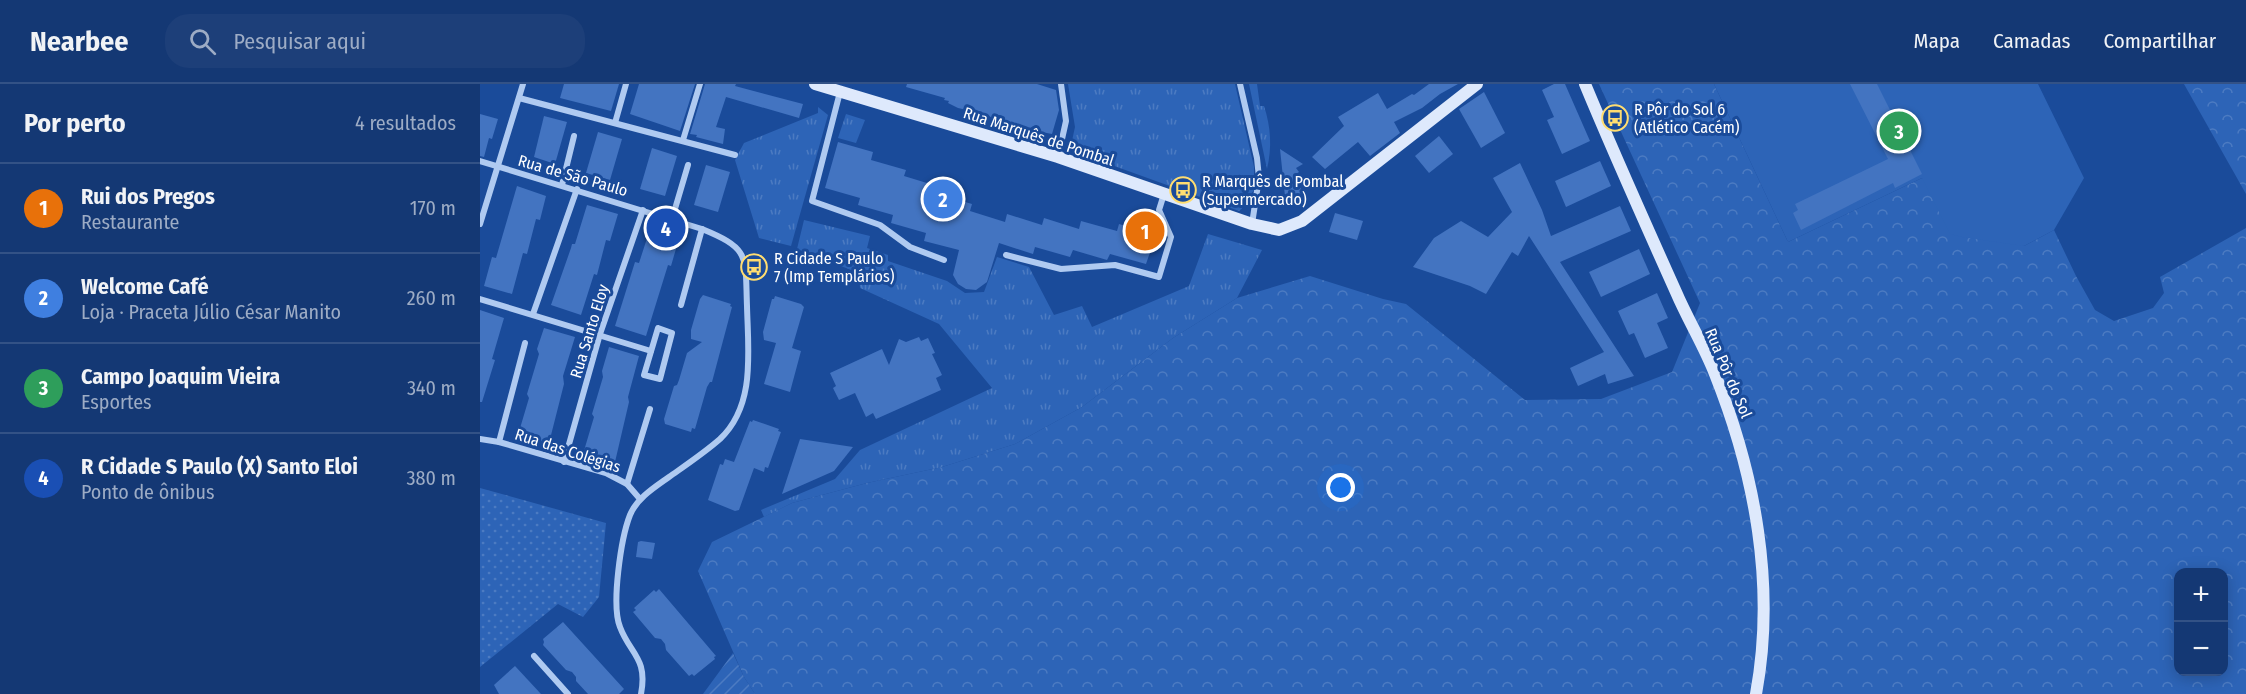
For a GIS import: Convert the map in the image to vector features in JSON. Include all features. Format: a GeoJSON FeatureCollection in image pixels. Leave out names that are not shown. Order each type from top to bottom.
{"type":"FeatureCollection","features":[{"type":"Feature","properties":{"kind":"street"},"geometry":{"type":"LineString","coordinates":[[480,224],[524,84]]}},
{"type":"Feature","properties":{"kind":"street"},"geometry":{"type":"LineString","coordinates":[[615,123],[626,84]]}},
{"type":"Feature","properties":{"kind":"street"},"geometry":{"type":"LineString","coordinates":[[683,140],[700,84]]}},
{"type":"Feature","properties":{"kind":"street","name":"Rua Marquês de Pombal"},"geometry":{"type":"LineString","coordinates":[[815,84],[1058,157],[1252,224],[1279,230],[1302,221],[1477,84]]}},
{"type":"Feature","properties":{"kind":"street"},"geometry":{"type":"LineString","coordinates":[[1058,157],[1066,121],[1061,84]]}},
{"type":"Feature","properties":{"kind":"street"},"geometry":{"type":"LineString","coordinates":[[1240,84],[1257,158],[1259,178],[1252,224]]}},
{"type":"Feature","properties":{"kind":"street","name":"Rua Pôr do Sol"},"geometry":{"type":"LineString","coordinates":[[1585,84],[1686,315],[1714,371],[1743,454],[1757,520],[1763,594],[1762,641],[1755,694]]}},
{"type":"Feature","properties":{"kind":"street"},"geometry":{"type":"LineString","coordinates":[[840,92],[812,201],[880,225],[910,247],[944,260]]}},
{"type":"Feature","properties":{"kind":"street"},"geometry":{"type":"LineString","coordinates":[[519,98],[735,154]]}},
{"type":"Feature","properties":{"kind":"street"},"geometry":{"type":"LineString","coordinates":[[562,185],[574,136]]}},
{"type":"Feature","properties":{"kind":"street","name":"Rua de São Paulo"},"geometry":{"type":"LineString","coordinates":[[480,161],[672,219],[727,239],[743,255],[748,328],[746,394],[739,415],[721,438],[640,499],[630,514],[622,547],[616,610],[620,628],[639,658],[643,684],[642,694]]}},
{"type":"Feature","properties":{"kind":"street"},"geometry":{"type":"LineString","coordinates":[[672,219],[688,165]]}},
{"type":"Feature","properties":{"kind":"street"},"geometry":{"type":"LineString","coordinates":[[533,314],[577,189]]}},
{"type":"Feature","properties":{"kind":"street"},"geometry":{"type":"LineString","coordinates":[[1006,255],[1061,269],[1115,265],[1160,277],[1171,237],[1159,210],[1164,194]]}},
{"type":"Feature","properties":{"kind":"street","name":"Rua Santo Eloy"},"geometry":{"type":"LineString","coordinates":[[564,462],[600,334],[643,210]]}},
{"type":"Feature","properties":{"kind":"street"},"geometry":{"type":"LineString","coordinates":[[681,305],[702,230]]}},
{"type":"Feature","properties":{"kind":"street"},"geometry":{"type":"LineString","coordinates":[[480,299],[651,351]]}},
{"type":"Feature","properties":{"kind":"street"},"geometry":{"type":"LineString","coordinates":[[658,328],[672,333],[660,379],[644,375],[651,351],[658,328]]}},
{"type":"Feature","properties":{"kind":"street"},"geometry":{"type":"LineString","coordinates":[[499,442],[525,343]]}},
{"type":"Feature","properties":{"kind":"street"},"geometry":{"type":"LineString","coordinates":[[627,484],[650,409]]}},
{"type":"Feature","properties":{"kind":"street","name":"Rua das Colégias"},"geometry":{"type":"LineString","coordinates":[[480,440],[499,442],[606,474],[627,484],[640,499]]}},
{"type":"Feature","properties":{"kind":"street"},"geometry":{"type":"LineString","coordinates":[[534,656],[568,694]]}},
{"type":"Feature","properties":{"kind":"green space"},"geometry":{"type":"Polygon","coordinates":[[[1068,84],[1235,84],[1254,167],[1254,190],[1239,211],[1070,150],[1075,127],[1068,84]]]}},
{"type":"Feature","properties":{"kind":"green space"},"geometry":{"type":"Polygon","coordinates":[[[1249,84],[1257,84],[1260,106],[1264,106],[1268,122],[1270,153],[1267,169],[1249,84]]]}},
{"type":"Feature","properties":{"kind":"green space"},"geometry":{"type":"Polygon","coordinates":[[[1599,84],[1714,84],[1788,242],[1922,178],[2024,246],[2054,230],[2095,310],[2114,321],[2153,308],[2164,293],[2160,277],[2246,228],[2246,694],[755,694],[744,677],[698,571],[712,542],[792,503],[867,483],[942,467],[1015,444],[1082,407],[1173,338],[1237,298],[1310,276],[1406,304],[1525,400],[1601,399],[1672,372],[1700,303],[1599,84]]]}},
{"type":"Feature","properties":{"kind":"green space"},"geometry":{"type":"Polygon","coordinates":[[[1714,84],[2038,84],[2084,178],[2054,230],[2024,246],[1950,234],[1922,178],[1788,242],[1714,84]]]}},
{"type":"Feature","properties":{"kind":"green space"},"geometry":{"type":"Polygon","coordinates":[[[2184,84],[2246,84],[2246,194],[2184,84]]]}},
{"type":"Feature","properties":{"kind":"green space"},"geometry":{"type":"Polygon","coordinates":[[[818,107],[828,115],[791,246],[759,238],[735,160],[744,143],[818,113],[818,107]]]}},
{"type":"Feature","properties":{"kind":"green space"},"geometry":{"type":"Polygon","coordinates":[[[846,114],[865,120],[856,143],[838,138],[846,114]]]}},
{"type":"Feature","properties":{"kind":"green space"},"geometry":{"type":"Polygon","coordinates":[[[804,220],[870,236],[867,248],[888,255],[888,261],[947,281],[965,293],[984,292],[997,257],[1029,267],[1054,315],[1082,306],[1092,327],[1189,286],[1208,234],[1262,250],[1237,298],[1173,338],[1082,407],[1015,444],[942,467],[867,483],[792,503],[764,517],[761,510],[835,479],[860,450],[992,388],[939,324],[860,288],[859,273],[797,249],[804,220]]]}},
{"type":"Feature","properties":{"kind":"green space"},"geometry":{"type":"Polygon","coordinates":[[[480,488],[606,523],[599,597],[583,617],[558,604],[480,667],[480,488]]]}},
{"type":"Feature","properties":{"kind":"green space"},"geometry":{"type":"Polygon","coordinates":[[[733,653],[755,694],[703,694],[733,653]]]}},
{"type":"Feature","properties":{"kind":"building"},"geometry":{"type":"Polygon","coordinates":[[[564,84],[619,84],[611,111],[560,98],[564,84]]]}},
{"type":"Feature","properties":{"kind":"building"},"geometry":{"type":"Polygon","coordinates":[[[639,84],[695,84],[680,131],[630,114],[639,84]]]}},
{"type":"Feature","properties":{"kind":"building"},"geometry":{"type":"Polygon","coordinates":[[[705,84],[736,84],[735,86],[803,104],[799,118],[726,97],[716,127],[725,129],[723,144],[690,134],[705,84]]]}},
{"type":"Feature","properties":{"kind":"building"},"geometry":{"type":"Polygon","coordinates":[[[907,84],[1037,84],[1056,90],[1059,110],[1052,134],[1026,129],[1022,125],[958,108],[944,100],[945,98],[906,87],[907,84]]]}},
{"type":"Feature","properties":{"kind":"building"},"geometry":{"type":"Polygon","coordinates":[[[1429,84],[1458,84],[1422,108],[1394,122],[1400,133],[1370,156],[1358,142],[1325,169],[1312,157],[1344,126],[1338,117],[1378,93],[1387,109],[1429,84]]]}},
{"type":"Feature","properties":{"kind":"building"},"geometry":{"type":"Polygon","coordinates":[[[1554,84],[1565,84],[1590,141],[1562,154],[1547,120],[1554,117],[1542,90],[1554,84]]]}},
{"type":"Feature","properties":{"kind":"building"},"geometry":{"type":"Polygon","coordinates":[[[1850,84],[1877,84],[1922,174],[1895,188],[1893,183],[1801,230],[1793,213],[1798,210],[1795,204],[1888,159],[1850,84]]]}},
{"type":"Feature","properties":{"kind":"building"},"geometry":{"type":"Polygon","coordinates":[[[1484,92],[1505,133],[1481,148],[1459,109],[1484,92]]]}},
{"type":"Feature","properties":{"kind":"building"},"geometry":{"type":"Polygon","coordinates":[[[480,114],[498,119],[492,139],[489,138],[484,157],[480,156],[480,114]]]}},
{"type":"Feature","properties":{"kind":"building"},"geometry":{"type":"Polygon","coordinates":[[[544,116],[567,122],[555,164],[534,157],[544,116]]]}},
{"type":"Feature","properties":{"kind":"building"},"geometry":{"type":"Polygon","coordinates":[[[598,132],[622,139],[610,180],[586,173],[598,132]]]}},
{"type":"Feature","properties":{"kind":"building"},"geometry":{"type":"Polygon","coordinates":[[[1439,136],[1453,154],[1429,173],[1415,156],[1439,136]]]}},
{"type":"Feature","properties":{"kind":"building"},"geometry":{"type":"Polygon","coordinates":[[[838,142],[873,152],[871,160],[906,170],[904,176],[940,187],[938,194],[972,204],[970,211],[1005,222],[1007,214],[1042,225],[1044,218],[1079,229],[1081,221],[1117,231],[1119,224],[1156,235],[1146,264],[1110,254],[1107,260],[1073,250],[1070,257],[1035,247],[1033,254],[999,243],[987,282],[976,290],[966,289],[958,284],[953,275],[959,250],[924,241],[926,233],[891,223],[893,215],[858,205],[860,198],[825,188],[838,142]]]}},
{"type":"Feature","properties":{"kind":"building"},"geometry":{"type":"Polygon","coordinates":[[[652,148],[677,156],[665,196],[640,189],[652,148]]]}},
{"type":"Feature","properties":{"kind":"building"},"geometry":{"type":"Polygon","coordinates":[[[1280,149],[1303,164],[1296,168],[1299,172],[1293,176],[1304,194],[1286,206],[1280,149]]]}},
{"type":"Feature","properties":{"kind":"building"},"geometry":{"type":"Polygon","coordinates":[[[1600,161],[1611,186],[1566,207],[1555,181],[1600,161]]]}},
{"type":"Feature","properties":{"kind":"building"},"geometry":{"type":"Polygon","coordinates":[[[1520,163],[1542,210],[1551,236],[1620,206],[1631,231],[1560,262],[1634,376],[1608,384],[1605,374],[1578,386],[1570,368],[1604,352],[1529,236],[1518,256],[1512,252],[1486,294],[1470,286],[1413,267],[1434,238],[1461,221],[1488,237],[1512,212],[1493,178],[1520,163]]]}},
{"type":"Feature","properties":{"kind":"building"},"geometry":{"type":"Polygon","coordinates":[[[706,165],[730,172],[718,212],[694,205],[706,165]]]}},
{"type":"Feature","properties":{"kind":"building"},"geometry":{"type":"Polygon","coordinates":[[[517,186],[546,196],[540,220],[536,219],[527,254],[523,253],[512,294],[484,286],[492,257],[496,258],[517,186]]]}},
{"type":"Feature","properties":{"kind":"building"},"geometry":{"type":"Polygon","coordinates":[[[587,205],[618,214],[610,241],[606,240],[597,275],[594,274],[581,315],[551,305],[572,244],[575,244],[587,205]]]}},
{"type":"Feature","properties":{"kind":"building"},"geometry":{"type":"Polygon","coordinates":[[[1335,213],[1363,221],[1357,240],[1329,232],[1335,213]]]}},
{"type":"Feature","properties":{"kind":"building"},"geometry":{"type":"Polygon","coordinates":[[[651,226],[680,235],[671,266],[668,265],[646,336],[615,326],[635,262],[639,263],[651,226]]]}},
{"type":"Feature","properties":{"kind":"building"},"geometry":{"type":"Polygon","coordinates":[[[1639,249],[1650,274],[1601,297],[1589,272],[1639,249]]]}},
{"type":"Feature","properties":{"kind":"building"},"geometry":{"type":"Polygon","coordinates":[[[1657,293],[1668,318],[1657,323],[1668,348],[1645,358],[1634,333],[1629,335],[1618,311],[1657,293]]]}},
{"type":"Feature","properties":{"kind":"building"},"geometry":{"type":"Polygon","coordinates":[[[703,295],[731,304],[732,307],[712,382],[707,387],[695,429],[692,428],[691,432],[665,424],[664,419],[687,353],[702,342],[691,339],[691,330],[703,295]]]}},
{"type":"Feature","properties":{"kind":"building"},"geometry":{"type":"Polygon","coordinates":[[[775,296],[804,307],[792,348],[801,351],[790,392],[764,384],[776,343],[764,340],[763,332],[772,299],[775,296]]]}},
{"type":"Feature","properties":{"kind":"building"},"geometry":{"type":"Polygon","coordinates":[[[480,310],[504,318],[492,359],[495,360],[482,402],[480,402],[480,310]]]}},
{"type":"Feature","properties":{"kind":"building"},"geometry":{"type":"Polygon","coordinates":[[[544,328],[575,337],[563,376],[564,384],[549,443],[518,435],[529,398],[527,394],[544,328]]]}},
{"type":"Feature","properties":{"kind":"building"},"geometry":{"type":"Polygon","coordinates":[[[919,337],[921,341],[928,338],[935,353],[932,354],[942,375],[936,378],[941,390],[876,419],[873,413],[866,417],[855,393],[839,400],[833,388],[836,386],[830,373],[882,349],[889,365],[899,339],[906,342],[919,337]]]}},
{"type":"Feature","properties":{"kind":"building"},"geometry":{"type":"Polygon","coordinates":[[[609,347],[639,356],[615,462],[583,454],[594,417],[592,414],[609,347]]]}},
{"type":"Feature","properties":{"kind":"building"},"geometry":{"type":"Polygon","coordinates":[[[750,421],[779,429],[778,431],[781,432],[768,468],[765,467],[764,472],[754,468],[739,510],[735,511],[708,500],[720,464],[723,465],[725,459],[734,462],[750,421]]]}},
{"type":"Feature","properties":{"kind":"building"},"geometry":{"type":"Polygon","coordinates":[[[800,439],[853,447],[834,471],[782,494],[800,439]]]}},
{"type":"Feature","properties":{"kind":"building"},"geometry":{"type":"Polygon","coordinates":[[[638,542],[655,543],[652,559],[636,557],[638,542]]]}},
{"type":"Feature","properties":{"kind":"building"},"geometry":{"type":"Polygon","coordinates":[[[659,589],[716,656],[694,676],[692,674],[689,676],[666,650],[661,639],[655,638],[633,612],[636,610],[634,608],[654,590],[656,592],[659,589]]]}},
{"type":"Feature","properties":{"kind":"building"},"geometry":{"type":"Polygon","coordinates":[[[563,622],[624,689],[619,694],[588,694],[576,681],[572,672],[566,670],[543,645],[543,639],[563,622]]]}},
{"type":"Feature","properties":{"kind":"building"},"geometry":{"type":"Polygon","coordinates":[[[515,666],[541,694],[499,694],[494,685],[515,666]]]}},
{"type":"Feature","properties":{"kind":"place","name":"R Pôr do Sol 6 (Atlético Cacém)"},"geometry":{"type":"Point","coordinates":[1615,118]}},
{"type":"Feature","properties":{"kind":"place","name":"Campo Joaquim Vieira"},"geometry":{"type":"Point","coordinates":[1899,131]}},
{"type":"Feature","properties":{"kind":"place","name":"R Marquês de Pombal (Supermercado)"},"geometry":{"type":"Point","coordinates":[1183,190]}},
{"type":"Feature","properties":{"kind":"place","name":"Welcome Café"},"geometry":{"type":"Point","coordinates":[943,199]}},
{"type":"Feature","properties":{"kind":"place","name":"R Cidade S Paulo (X) Santo Eloi"},"geometry":{"type":"Point","coordinates":[666,228]}},
{"type":"Feature","properties":{"kind":"place","name":"Rui dos Pregos"},"geometry":{"type":"Point","coordinates":[1145,231]}},
{"type":"Feature","properties":{"kind":"place","name":"R Cidade S Paulo 7 (Imp Templários)"},"geometry":{"type":"Point","coordinates":[754,267]}}]}
